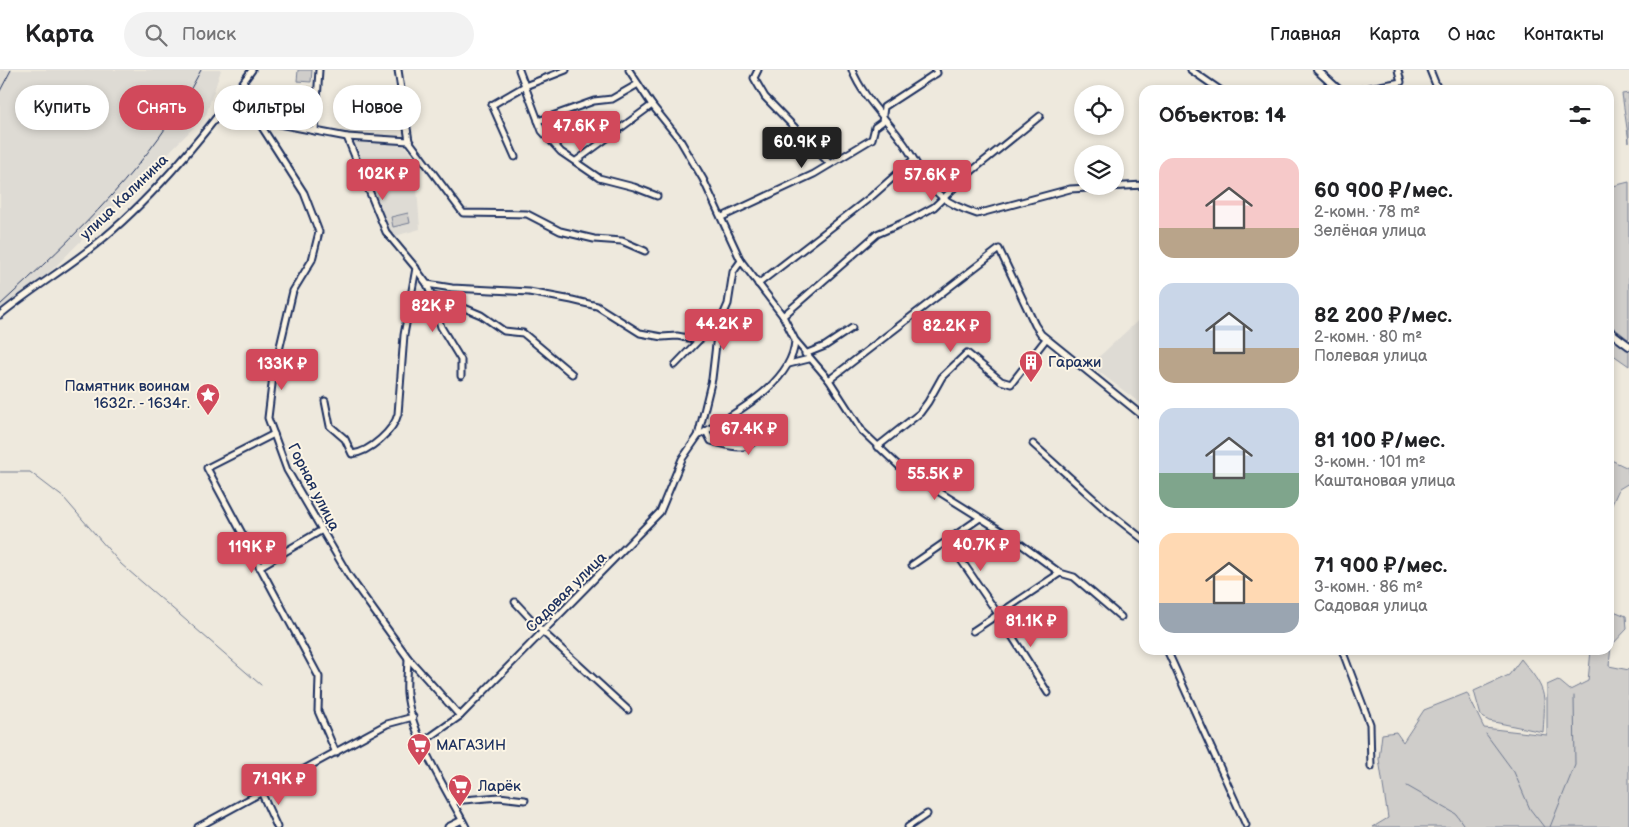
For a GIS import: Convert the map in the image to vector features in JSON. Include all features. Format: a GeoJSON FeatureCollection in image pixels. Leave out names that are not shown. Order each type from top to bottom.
{"type":"FeatureCollection","features":[{"type":"Feature","properties":{"kind":"main road"},"geometry":{"type":"LineString","coordinates":[[1316,70],[1333,85]]}},
{"type":"Feature","properties":{"kind":"main road"},"geometry":{"type":"LineString","coordinates":[[1614,335],[1629,346]]}},
{"type":"Feature","properties":{"kind":"street","name":"улица Калинина"},"geometry":{"type":"LineString","coordinates":[[241,85],[252,70]]}},
{"type":"Feature","properties":{"kind":"street"},"geometry":{"type":"LineString","coordinates":[[315,131],[319,70]]}},
{"type":"Feature","properties":{"kind":"street"},"geometry":{"type":"LineString","coordinates":[[398,70],[409,141],[463,213],[527,214],[560,231],[594,239],[622,241],[646,251]]}},
{"type":"Feature","properties":{"kind":"street"},"geometry":{"type":"LineString","coordinates":[[519,70],[542,131],[561,152],[599,178],[634,186],[657,196]]}},
{"type":"Feature","properties":{"kind":"street"},"geometry":{"type":"LineString","coordinates":[[515,157],[492,105],[525,86],[566,70]]}},
{"type":"Feature","properties":{"kind":"street"},"geometry":{"type":"LineString","coordinates":[[629,70],[652,105],[680,140],[722,217],[741,261],[783,316],[795,340],[805,354],[829,380],[862,431],[877,448],[901,468],[1011,537],[1060,573],[1074,577],[1121,616]]}},
{"type":"Feature","properties":{"kind":"street"},"geometry":{"type":"LineString","coordinates":[[758,70],[754,78],[764,97],[830,164]]}},
{"type":"Feature","properties":{"kind":"street"},"geometry":{"type":"LineString","coordinates":[[852,70],[858,85],[882,114],[923,176],[943,198],[976,214],[1070,189],[1139,185]]}},
{"type":"Feature","properties":{"kind":"street"},"geometry":{"type":"LineString","coordinates":[[1191,70],[1213,85]]}},
{"type":"Feature","properties":{"kind":"street"},"geometry":{"type":"LineString","coordinates":[[1385,85],[1400,82],[1398,70]]}},
{"type":"Feature","properties":{"kind":"street"},"geometry":{"type":"LineString","coordinates":[[1430,70],[1436,85]]}},
{"type":"Feature","properties":{"kind":"street"},"geometry":{"type":"LineString","coordinates":[[722,217],[807,178],[872,138],[876,127],[882,122],[884,107],[936,71]]}},
{"type":"Feature","properties":{"kind":"street"},"geometry":{"type":"LineString","coordinates":[[538,121],[594,101],[612,99],[638,84]]}},
{"type":"Feature","properties":{"kind":"street"},"geometry":{"type":"LineString","coordinates":[[576,161],[652,105]]}},
{"type":"Feature","properties":{"kind":"street"},"geometry":{"type":"LineString","coordinates":[[783,316],[877,234],[934,207],[973,170],[1040,116]]}},
{"type":"Feature","properties":{"kind":"street","name":"улица Калинина"},"geometry":{"type":"LineString","coordinates":[[0,315],[95,245],[136,208],[214,120]]}},
{"type":"Feature","properties":{"kind":"street","name":"Горная улица"},"geometry":{"type":"LineString","coordinates":[[264,130],[304,192],[319,232],[312,260],[294,291],[273,376],[268,418],[272,435],[287,470],[349,576],[408,658],[460,716]]}},
{"type":"Feature","properties":{"kind":"street"},"geometry":{"type":"LineString","coordinates":[[309,130],[347,137],[409,141]]}},
{"type":"Feature","properties":{"kind":"street"},"geometry":{"type":"LineString","coordinates":[[347,137],[386,232],[427,284],[441,327],[461,360],[461,376]]}},
{"type":"Feature","properties":{"kind":"street"},"geometry":{"type":"LineString","coordinates":[[758,284],[872,196],[913,160]]}},
{"type":"Feature","properties":{"kind":"street"},"geometry":{"type":"LineString","coordinates":[[829,380],[999,249],[1035,326],[1046,339],[1139,413]]}},
{"type":"Feature","properties":{"kind":"street","name":"Садовая улица"},"geometry":{"type":"LineString","coordinates":[[422,742],[460,716],[660,512],[682,460],[698,436],[712,379],[718,327],[728,304],[733,272],[741,261]]}},
{"type":"Feature","properties":{"kind":"street"},"geometry":{"type":"LineString","coordinates":[[325,401],[330,426],[345,440],[352,454],[358,453],[396,424],[404,335],[416,268]]}},
{"type":"Feature","properties":{"kind":"street"},"geometry":{"type":"LineString","coordinates":[[427,284],[452,288],[529,292],[572,300],[597,306],[640,333],[699,340]]}},
{"type":"Feature","properties":{"kind":"street"},"geometry":{"type":"LineString","coordinates":[[431,294],[481,315],[504,331],[523,333],[572,374]]}},
{"type":"Feature","properties":{"kind":"street"},"geometry":{"type":"LineString","coordinates":[[676,365],[699,340],[718,327]]}},
{"type":"Feature","properties":{"kind":"street"},"geometry":{"type":"LineString","coordinates":[[805,354],[825,346],[852,328]]}},
{"type":"Feature","properties":{"kind":"street"},"geometry":{"type":"LineString","coordinates":[[877,448],[920,412],[942,377],[967,353],[1001,381],[1010,384],[1046,339]]}},
{"type":"Feature","properties":{"kind":"street","name":"Садовая улица"},"geometry":{"type":"LineString","coordinates":[[698,436],[752,401],[783,376],[794,354],[795,340]]}},
{"type":"Feature","properties":{"kind":"street"},"geometry":{"type":"LineString","coordinates":[[789,364],[809,359]]}},
{"type":"Feature","properties":{"kind":"street"},"geometry":{"type":"LineString","coordinates":[[706,431],[712,441],[739,448],[753,444],[771,422]]}},
{"type":"Feature","properties":{"kind":"street"},"geometry":{"type":"LineString","coordinates":[[272,435],[206,468],[319,677],[318,711],[336,753]]}},
{"type":"Feature","properties":{"kind":"street"},"geometry":{"type":"LineString","coordinates":[[1033,444],[1106,510],[1139,536]]}},
{"type":"Feature","properties":{"kind":"street"},"geometry":{"type":"LineString","coordinates":[[912,565],[980,518]]}},
{"type":"Feature","properties":{"kind":"street"},"geometry":{"type":"LineString","coordinates":[[259,567],[322,530]]}},
{"type":"Feature","properties":{"kind":"street"},"geometry":{"type":"LineString","coordinates":[[948,541],[998,614],[1048,693]]}},
{"type":"Feature","properties":{"kind":"street"},"geometry":{"type":"LineString","coordinates":[[973,631],[1060,573]]}},
{"type":"Feature","properties":{"kind":"street"},"geometry":{"type":"LineString","coordinates":[[515,602],[543,632],[628,710]]}},
{"type":"Feature","properties":{"kind":"street"},"geometry":{"type":"LineString","coordinates":[[1169,655],[1246,825]]}},
{"type":"Feature","properties":{"kind":"street"},"geometry":{"type":"LineString","coordinates":[[1344,655],[1370,724],[1371,767]]}},
{"type":"Feature","properties":{"kind":"street"},"geometry":{"type":"LineString","coordinates":[[408,658],[407,694],[413,717],[422,742],[466,827]]}},
{"type":"Feature","properties":{"kind":"street"},"geometry":{"type":"LineString","coordinates":[[198,827],[262,794],[387,724],[413,717]]}},
{"type":"Feature","properties":{"kind":"street"},"geometry":{"type":"LineString","coordinates":[[262,794],[277,827]]}},
{"type":"Feature","properties":{"kind":"street"},"geometry":{"type":"LineString","coordinates":[[452,801],[499,797],[525,800]]}},
{"type":"Feature","properties":{"kind":"street"},"geometry":{"type":"LineString","coordinates":[[908,827],[927,814]]}},
{"type":"Feature","properties":{"kind":"street"},"geometry":{"type":"LineString","coordinates":[[448,827],[462,820]]}},
{"type":"Feature","properties":{"kind":"shaded area"},"geometry":{"type":"Polygon","coordinates":[[[0,70],[221,70],[204,117],[204,85],[119,85],[119,130],[191,130],[46,276],[0,311],[0,70]]]}},
{"type":"Feature","properties":{"kind":"shaded area"},"geometry":{"type":"Polygon","coordinates":[[[298,70],[312,70],[311,82],[297,81],[298,70]]]}},
{"type":"Feature","properties":{"kind":"shaded area"},"geometry":{"type":"Polygon","coordinates":[[[1629,93],[1629,142],[1622,94],[1629,93]]]}},
{"type":"Feature","properties":{"kind":"shaded area"},"geometry":{"type":"Polygon","coordinates":[[[351,139],[403,143],[415,160],[420,229],[395,236],[387,230],[351,139]]]}},
{"type":"Feature","properties":{"kind":"shaded area"},"geometry":{"type":"Polygon","coordinates":[[[1629,182],[1628,339],[1614,328],[1614,186],[1629,182]]]}},
{"type":"Feature","properties":{"kind":"shaded area"},"geometry":{"type":"Polygon","coordinates":[[[408,213],[410,223],[393,227],[391,217],[408,213]]]}},
{"type":"Feature","properties":{"kind":"shaded area"},"geometry":{"type":"Polygon","coordinates":[[[1139,320],[1139,402],[1090,365],[1139,320]]]}},
{"type":"Feature","properties":{"kind":"shaded area"},"geometry":{"type":"Polygon","coordinates":[[[1614,339],[1629,350],[1629,366],[1614,356],[1614,339]]]}},
{"type":"Feature","properties":{"kind":"shaded area"},"geometry":{"type":"Polygon","coordinates":[[[1614,461],[1628,468],[1629,483],[1619,489],[1614,500],[1614,461]]]}},
{"type":"Feature","properties":{"kind":"shaded area"},"geometry":{"type":"Polygon","coordinates":[[[1614,611],[1626,616],[1627,629],[1614,643],[1614,611]]]}},
{"type":"Feature","properties":{"kind":"shaded area"},"geometry":{"type":"Polygon","coordinates":[[[1591,655],[1610,655],[1609,666],[1629,670],[1629,827],[1373,827],[1388,818],[1379,759],[1382,734],[1396,732],[1403,742],[1424,710],[1467,693],[1484,728],[1547,735],[1547,685],[1558,680],[1570,690],[1588,681],[1591,655]]]}},
{"type":"Feature","properties":{"kind":"shaded area"},"geometry":{"type":"Polygon","coordinates":[[[1521,659],[1540,685],[1544,699],[1543,732],[1489,721],[1481,716],[1474,691],[1509,675],[1521,659]]]}},
{"type":"Feature","properties":{"kind":"waterway"},"geometry":{"type":"LineString","coordinates":[[0,472],[30,472],[64,498],[121,564],[261,685]]}},
{"type":"Feature","properties":{"kind":"waterway"},"geometry":{"type":"LineString","coordinates":[[1550,827],[1575,765],[1574,696]]}},
{"type":"Feature","properties":{"kind":"waterway"},"geometry":{"type":"LineString","coordinates":[[1486,734],[1514,772],[1530,809],[1544,827]]}},
{"type":"Feature","properties":{"kind":"waterway"},"geometry":{"type":"LineString","coordinates":[[1407,786],[1456,814],[1465,827]]}},
{"type":"Feature","properties":{"kind":"railway"},"geometry":{"type":"LineString","coordinates":[[0,91],[11,70]]}},
{"type":"Feature","properties":{"kind":"railway"},"geometry":{"type":"LineString","coordinates":[[0,305],[57,252],[136,167],[182,104],[201,70]]}},
{"type":"Feature","properties":{"kind":"place","name":"Гаражи"},"geometry":{"type":"Point","coordinates":[1031,383]}},
{"type":"Feature","properties":{"kind":"place","name":"Памятник воинам 1632г. - 1634г."},"geometry":{"type":"Point","coordinates":[208,416]}},
{"type":"Feature","properties":{"kind":"place","name":"МАГАЗИН"},"geometry":{"type":"Point","coordinates":[419,766]}},
{"type":"Feature","properties":{"kind":"place","name":"Ларёк"},"geometry":{"type":"Point","coordinates":[460,807]}}]}
